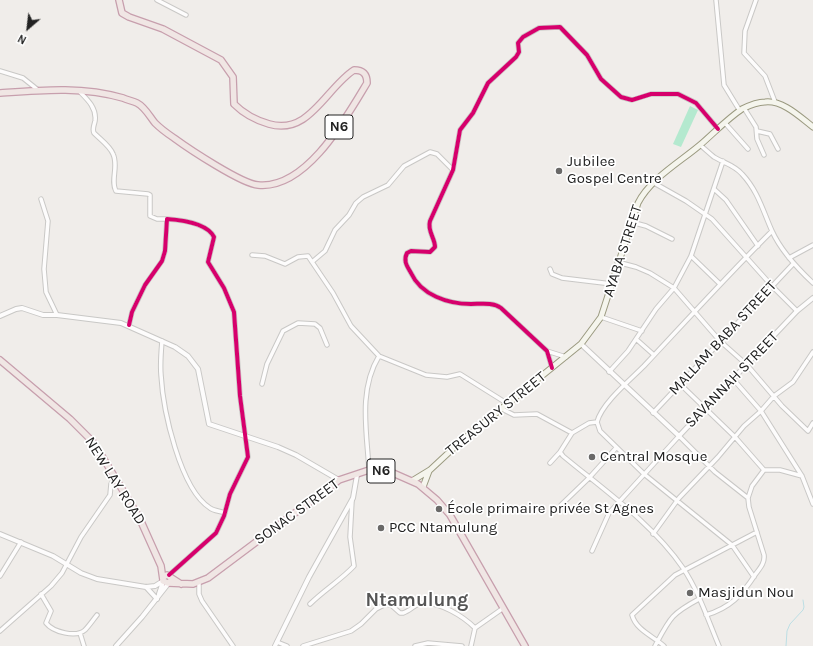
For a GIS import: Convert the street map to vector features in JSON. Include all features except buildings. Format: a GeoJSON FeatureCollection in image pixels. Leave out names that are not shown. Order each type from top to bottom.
{"type":"FeatureCollection","features":[{"type":"Feature","properties":{"kind":"highway","name":"N6"},"geometry":{"type":"LineString","coordinates":[[0,93],[39,90],[79,90],[103,93],[137,103],[156,124],[185,147],[247,183],[274,185],[300,171],[318,154],[338,129],[367,83],[367,77],[364,73],[354,70],[308,116],[296,122],[284,126],[276,126],[254,119],[234,104],[233,77],[221,60],[163,29],[122,13],[119,0]]}},
{"type":"Feature","properties":{"kind":"highway","name":"NEW LAY ROAD"},"geometry":{"type":"LineString","coordinates":[[0,360],[86,433],[139,518],[161,566]]}},
{"type":"Feature","properties":{"kind":"highway","name":"SONAC STREET"},"geometry":{"type":"LineString","coordinates":[[181,584],[199,582],[219,571],[339,480],[369,470],[393,473],[412,481],[423,488],[437,500],[450,515],[473,554],[502,609],[525,646]]}},
{"type":"Feature","properties":{"kind":"highway"},"geometry":{"type":"LineString","coordinates":[[161,566],[170,576],[181,584]]}},
{"type":"Feature","properties":{"kind":"highway"},"geometry":{"type":"LineString","coordinates":[[161,566],[165,582]]}},
{"type":"Feature","properties":{"kind":"highway"},"geometry":{"type":"LineString","coordinates":[[165,582],[164,576],[170,576]]}},
{"type":"Feature","properties":{"kind":"highway","name":"N6"},"geometry":{"type":"LineString","coordinates":[[165,582],[181,584]]}},
{"type":"Feature","properties":{"kind":"main road","name":"AYABA STREET"},"geometry":{"type":"LineString","coordinates":[[581,344],[601,317],[612,284],[617,262],[641,196],[725,122],[742,110],[764,102],[775,102]]}},
{"type":"Feature","properties":{"kind":"main road"},"geometry":{"type":"LineString","coordinates":[[775,102],[792,111],[813,127]]}},
{"type":"Feature","properties":{"kind":"main road","name":"TREASURY STREET"},"geometry":{"type":"LineString","coordinates":[[412,481],[430,470],[459,443],[581,344]]}},
{"type":"Feature","properties":{"kind":"main road","name":"TREASURY STREET"},"geometry":{"type":"LineString","coordinates":[[423,488],[430,470]]}},
{"type":"Feature","properties":{"kind":"street"},"geometry":{"type":"LineString","coordinates":[[157,0],[186,14]]}},
{"type":"Feature","properties":{"kind":"street"},"geometry":{"type":"LineString","coordinates":[[716,0],[724,85],[757,131],[757,141],[764,156]]}},
{"type":"Feature","properties":{"kind":"street"},"geometry":{"type":"LineString","coordinates":[[756,0],[744,31],[744,53],[765,76],[775,102]]}},
{"type":"Feature","properties":{"kind":"street"},"geometry":{"type":"LineString","coordinates":[[552,368],[546,351],[528,331],[498,305],[464,304],[426,292],[415,282],[405,262],[405,257],[411,251],[430,252],[435,248],[428,226],[453,170],[460,130],[473,113],[486,86],[516,57],[518,52],[518,43],[523,36],[539,28],[556,27],[564,30],[590,59],[601,79],[620,97],[632,100],[658,93],[678,94],[696,103],[718,129]]}},
{"type":"Feature","properties":{"kind":"street"},"geometry":{"type":"LineString","coordinates":[[0,71],[23,78],[39,90]]}},
{"type":"Feature","properties":{"kind":"street"},"geometry":{"type":"LineString","coordinates":[[79,90],[92,106],[95,119],[93,130],[94,133],[113,153],[115,165],[114,184],[116,191],[150,195],[150,216],[157,219],[167,219],[207,228],[214,236],[208,262],[224,288],[234,312],[248,457],[230,494],[225,513],[216,533],[170,576]]}},
{"type":"Feature","properties":{"kind":"street"},"geometry":{"type":"LineString","coordinates":[[725,122],[748,149]]}},
{"type":"Feature","properties":{"kind":"street"},"geometry":{"type":"LineString","coordinates":[[757,131],[770,134],[778,149]]}},
{"type":"Feature","properties":{"kind":"street"},"geometry":{"type":"LineString","coordinates":[[700,145],[714,156],[736,168],[749,182],[760,199],[772,231],[793,264],[813,283]]}},
{"type":"Feature","properties":{"kind":"street"},"geometry":{"type":"LineString","coordinates":[[312,262],[325,251],[335,230],[349,215],[356,203],[363,197],[388,185],[408,164],[430,152],[436,154],[453,170]]}},
{"type":"Feature","properties":{"kind":"street"},"geometry":{"type":"LineString","coordinates":[[609,372],[642,331],[656,309],[674,288],[691,256],[723,160]]}},
{"type":"Feature","properties":{"kind":"street"},"geometry":{"type":"LineString","coordinates":[[654,183],[706,214],[772,286],[798,311]]}},
{"type":"Feature","properties":{"kind":"street"},"geometry":{"type":"LineString","coordinates":[[714,190],[726,200],[758,246]]}},
{"type":"Feature","properties":{"kind":"street"},"geometry":{"type":"LineString","coordinates":[[41,199],[48,221],[44,270],[46,292],[57,315]]}},
{"type":"Feature","properties":{"kind":"street"},"geometry":{"type":"LineString","coordinates":[[129,325],[132,312],[145,285],[162,261],[165,251],[167,219]]}},
{"type":"Feature","properties":{"kind":"street"},"geometry":{"type":"LineString","coordinates":[[631,222],[646,226],[672,239]]}},
{"type":"Feature","properties":{"kind":"street"},"geometry":{"type":"LineString","coordinates":[[754,577],[732,545],[644,474],[600,431],[597,422],[606,406],[720,284],[772,231]]}},
{"type":"Feature","properties":{"kind":"street"},"geometry":{"type":"LineString","coordinates":[[790,258],[813,245]]}},
{"type":"Feature","properties":{"kind":"street"},"geometry":{"type":"LineString","coordinates":[[252,255],[265,256],[285,264],[304,256],[308,256],[333,293],[351,326],[379,356],[426,375],[447,377],[460,374],[508,404]]}},
{"type":"Feature","properties":{"kind":"street"},"geometry":{"type":"LineString","coordinates":[[691,256],[720,284]]}},
{"type":"Feature","properties":{"kind":"street"},"geometry":{"type":"LineString","coordinates":[[617,262],[636,266],[674,288],[720,340],[747,365],[774,396],[808,431],[813,423]]}},
{"type":"Feature","properties":{"kind":"street","name":"MALLAM BABA STREET"},"geometry":{"type":"LineString","coordinates":[[653,413],[793,264]]}},
{"type":"Feature","properties":{"kind":"street"},"geometry":{"type":"LineString","coordinates":[[550,269],[552,274],[562,278],[612,284]]}},
{"type":"Feature","properties":{"kind":"street","name":"SAVANNAH STREET"},"geometry":{"type":"LineString","coordinates":[[581,344],[624,387],[678,436],[798,311],[813,298]]}},
{"type":"Feature","properties":{"kind":"street"},"geometry":{"type":"LineString","coordinates":[[0,316],[22,308],[43,315],[57,315],[129,325],[182,351],[194,362],[198,369],[208,421],[210,424],[245,435],[296,455],[339,480]]}},
{"type":"Feature","properties":{"kind":"street"},"geometry":{"type":"LineString","coordinates":[[601,317],[642,331]]}},
{"type":"Feature","properties":{"kind":"street"},"geometry":{"type":"LineString","coordinates":[[262,384],[267,364],[283,331],[298,323],[315,324],[320,328],[328,345]]}},
{"type":"Feature","properties":{"kind":"street"},"geometry":{"type":"LineString","coordinates":[[636,339],[654,355]]}},
{"type":"Feature","properties":{"kind":"street"},"geometry":{"type":"LineString","coordinates":[[162,341],[160,362],[162,387],[175,447],[184,474],[200,499],[209,507],[225,513]]}},
{"type":"Feature","properties":{"kind":"street"},"geometry":{"type":"LineString","coordinates":[[546,351],[566,357]]}},
{"type":"Feature","properties":{"kind":"street"},"geometry":{"type":"LineString","coordinates":[[653,534],[676,501],[735,438],[744,426],[761,411],[774,396],[792,382],[813,352]]}},
{"type":"Feature","properties":{"kind":"street"},"geometry":{"type":"LineString","coordinates":[[369,470],[364,408],[370,375],[379,356]]}},
{"type":"Feature","properties":{"kind":"street"},"geometry":{"type":"LineString","coordinates":[[733,380],[761,411],[802,476],[813,504]]}},
{"type":"Feature","properties":{"kind":"street"},"geometry":{"type":"LineString","coordinates":[[680,384],[706,408],[764,470],[780,470],[802,476]]}},
{"type":"Feature","properties":{"kind":"street"},"geometry":{"type":"LineString","coordinates":[[502,409],[514,415],[537,414],[572,433]]}},
{"type":"Feature","properties":{"kind":"street"},"geometry":{"type":"LineString","coordinates":[[550,463],[560,452],[572,433],[589,423],[597,422]]}},
{"type":"Feature","properties":{"kind":"street"},"geometry":{"type":"LineString","coordinates":[[592,551],[609,513],[619,500],[678,436],[709,466],[748,498]]}},
{"type":"Feature","properties":{"kind":"street"},"geometry":{"type":"LineString","coordinates":[[561,505],[589,478],[616,448]]}},
{"type":"Feature","properties":{"kind":"street"},"geometry":{"type":"LineString","coordinates":[[560,452],[589,478],[619,500],[671,552],[684,569],[699,599],[719,646]]}},
{"type":"Feature","properties":{"kind":"street"},"geometry":{"type":"LineString","coordinates":[[706,615],[721,610],[732,603],[748,586],[764,558],[751,514],[748,498],[752,486],[764,470]]}},
{"type":"Feature","properties":{"kind":"street"},"geometry":{"type":"LineString","coordinates":[[310,604],[324,590],[348,573],[354,566],[350,537],[353,498],[357,475]]}},
{"type":"Feature","properties":{"kind":"street"},"geometry":{"type":"LineString","coordinates":[[0,631],[58,579],[81,537],[110,495],[111,484],[115,478]]}},
{"type":"Feature","properties":{"kind":"street"},"geometry":{"type":"LineString","coordinates":[[287,646],[276,644],[309,577],[353,498]]}},
{"type":"Feature","properties":{"kind":"street"},"geometry":{"type":"LineString","coordinates":[[664,646],[645,632],[634,620],[632,615],[669,580],[684,569],[721,552],[757,532]]}},
{"type":"Feature","properties":{"kind":"street"},"geometry":{"type":"LineString","coordinates":[[0,534],[21,542],[67,564],[85,575],[97,579],[146,587],[155,586],[165,582]]}},
{"type":"Feature","properties":{"kind":"street"},"geometry":{"type":"LineString","coordinates":[[0,576],[21,542]]}},
{"type":"Feature","properties":{"kind":"street"},"geometry":{"type":"LineString","coordinates":[[116,646],[156,600],[165,582]]}},
{"type":"Feature","properties":{"kind":"street"},"geometry":{"type":"LineString","coordinates":[[199,582],[199,594],[202,601],[231,645]]}},
{"type":"Feature","properties":{"kind":"street"},"geometry":{"type":"LineString","coordinates":[[146,587],[156,600]]}},
{"type":"Feature","properties":{"kind":"street"},"geometry":{"type":"LineString","coordinates":[[41,594],[51,611],[46,621],[47,625],[60,631],[72,634],[80,633],[84,631],[97,615]]}},
{"type":"Feature","properties":{"kind":"street"},"geometry":{"type":"LineString","coordinates":[[655,646],[669,619],[680,609],[699,599]]}},
{"type":"Feature","properties":{"kind":"street"},"geometry":{"type":"LineString","coordinates":[[303,646],[351,631],[361,624],[376,609],[386,604],[391,605],[400,613],[403,613],[418,604],[435,604],[467,620],[475,628]]}},
{"type":"Feature","properties":{"kind":"street"},"geometry":{"type":"LineString","coordinates":[[471,646],[475,628],[502,609]]}},
{"type":"Feature","properties":{"kind":"street"},"geometry":{"type":"LineString","coordinates":[[80,633],[84,646]]}},
{"type":"Feature","properties":{"kind":"street"},"geometry":{"type":"LineString","coordinates":[[414,646],[428,643],[462,646]]}},
{"type":"Feature","properties":{"kind":"green space"},"geometry":{"type":"Polygon","coordinates":[[[690,106],[698,110],[681,147],[673,144],[690,106]]]}},
{"type":"Feature","properties":{"kind":"waterway"},"geometry":{"type":"LineString","coordinates":[[786,646],[787,631],[790,624],[803,610],[803,600]]}},
{"type":"Feature","properties":{"kind":"cycle path"},"geometry":{"type":"LineString","coordinates":[[552,368],[547,351],[501,308],[491,304],[462,304],[436,297],[421,287],[405,261],[407,253],[411,251],[430,252],[435,247],[430,231],[430,221],[453,170],[460,130],[473,113],[488,83],[516,57],[519,52],[518,43],[523,37],[539,28],[560,27],[587,55],[601,79],[621,97],[632,100],[651,94],[678,94],[696,103],[718,129]]}},
{"type":"Feature","properties":{"kind":"cycle path"},"geometry":{"type":"LineString","coordinates":[[129,325],[132,312],[145,285],[162,261],[165,251],[167,219],[200,225],[211,232],[214,237],[208,262],[224,288],[234,312],[240,396],[248,457],[230,494],[224,516],[216,533],[169,575]]}},
{"type":"Feature","properties":{"kind":"place","name":"Jubilee Gospel Centre"},"geometry":{"type":"Point","coordinates":[559,171]}},
{"type":"Feature","properties":{"kind":"place","name":"Central Mosque"},"geometry":{"type":"Point","coordinates":[592,457]}},
{"type":"Feature","properties":{"kind":"place","name":"École primaire privée St Agnes"},"geometry":{"type":"Point","coordinates":[439,509]}},
{"type":"Feature","properties":{"kind":"place","name":"PCC Ntamulung"},"geometry":{"type":"Point","coordinates":[381,528]}},
{"type":"Feature","properties":{"kind":"place","name":"Masjidun Nou"},"geometry":{"type":"Point","coordinates":[690,593]}},
{"type":"Feature","properties":{"kind":"district","name":"Ntamulung"},"geometry":{"type":"Point","coordinates":[417,601]}}]}
